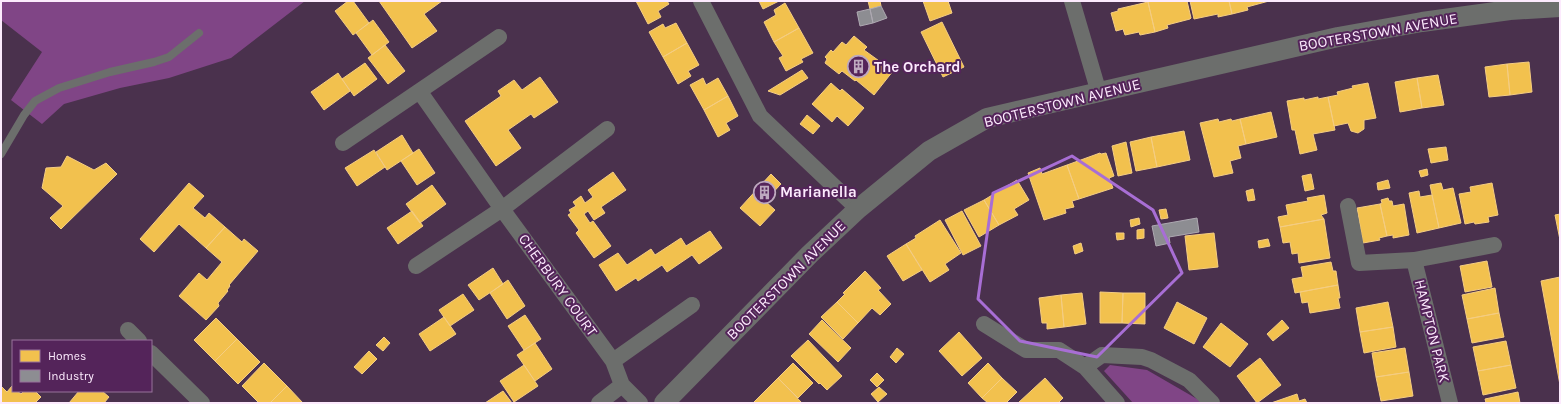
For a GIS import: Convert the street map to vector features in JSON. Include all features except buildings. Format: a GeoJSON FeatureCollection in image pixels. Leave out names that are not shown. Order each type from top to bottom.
{"type":"FeatureCollection","features":[{"type":"Feature","properties":{"kind":"street"},"geometry":{"type":"LineString","coordinates":[[701,1],[760,116],[858,209]]}},
{"type":"Feature","properties":{"kind":"street"},"geometry":{"type":"LineString","coordinates":[[1072,1],[1099,93]]}},
{"type":"Feature","properties":{"kind":"street","name":"BOOTERSTOWN AVENUE"},"geometry":{"type":"LineString","coordinates":[[664,403],[810,254],[858,209],[929,152],[987,118],[1338,37],[1511,5],[1560,6]]}},
{"type":"Feature","properties":{"kind":"street"},"geometry":{"type":"LineString","coordinates":[[343,144],[498,37]]}},
{"type":"Feature","properties":{"kind":"street","name":"CHERBURY COURT"},"geometry":{"type":"LineString","coordinates":[[420,92],[502,209],[613,361],[622,385],[640,403]]}},
{"type":"Feature","properties":{"kind":"street"},"geometry":{"type":"LineString","coordinates":[[416,266],[502,209],[607,129]]}},
{"type":"Feature","properties":{"kind":"street","name":"HAMPTON PARK"},"geometry":{"type":"LineString","coordinates":[[1348,206],[1359,263],[1414,260],[1494,245]]}},
{"type":"Feature","properties":{"kind":"street","name":"HAMPTON PARK"},"geometry":{"type":"LineString","coordinates":[[1414,260],[1450,403]]}},
{"type":"Feature","properties":{"kind":"street"},"geometry":{"type":"LineString","coordinates":[[613,361],[692,306]]}},
{"type":"Feature","properties":{"kind":"street"},"geometry":{"type":"LineString","coordinates":[[984,324],[1026,350],[1059,350],[1085,367],[1118,403]]}},
{"type":"Feature","properties":{"kind":"street"},"geometry":{"type":"LineString","coordinates":[[152,354],[202,403]]}},
{"type":"Feature","properties":{"kind":"street"},"geometry":{"type":"LineString","coordinates":[[1085,367],[1102,355],[1151,360],[1189,380],[1212,403]]}},
{"type":"Feature","properties":{"kind":"street"},"geometry":{"type":"LineString","coordinates":[[598,403],[622,385]]}},
{"type":"Feature","properties":{"kind":"lane"},"geometry":{"type":"LineString","coordinates":[[1,154],[24,115],[35,101],[59,88],[110,72],[169,57],[199,33]]}},
{"type":"Feature","properties":{"kind":"highlighted area"},"geometry":{"type":"Polygon","coordinates":[[[1072,156],[1153,210],[1182,273],[1097,357],[1020,341],[978,299],[993,193],[1072,156]]]}},
{"type":"Feature","properties":{"kind":"shaded area"},"geometry":{"type":"Polygon","coordinates":[[[1,1],[305,1],[231,58],[169,78],[120,88],[64,104],[42,124],[11,100],[42,52],[1,20],[1,1]]]}},
{"type":"Feature","properties":{"kind":"shaded area"},"geometry":{"type":"Polygon","coordinates":[[[1110,365],[1147,370],[1204,403],[1133,403],[1104,371],[1110,365]]]}},
{"type":"Feature","properties":{"kind":"place","name":"The Orchard"},"geometry":{"type":"Point","coordinates":[859,67]}},
{"type":"Feature","properties":{"kind":"place","name":"Marianella"},"geometry":{"type":"Point","coordinates":[764,192]}}]}
